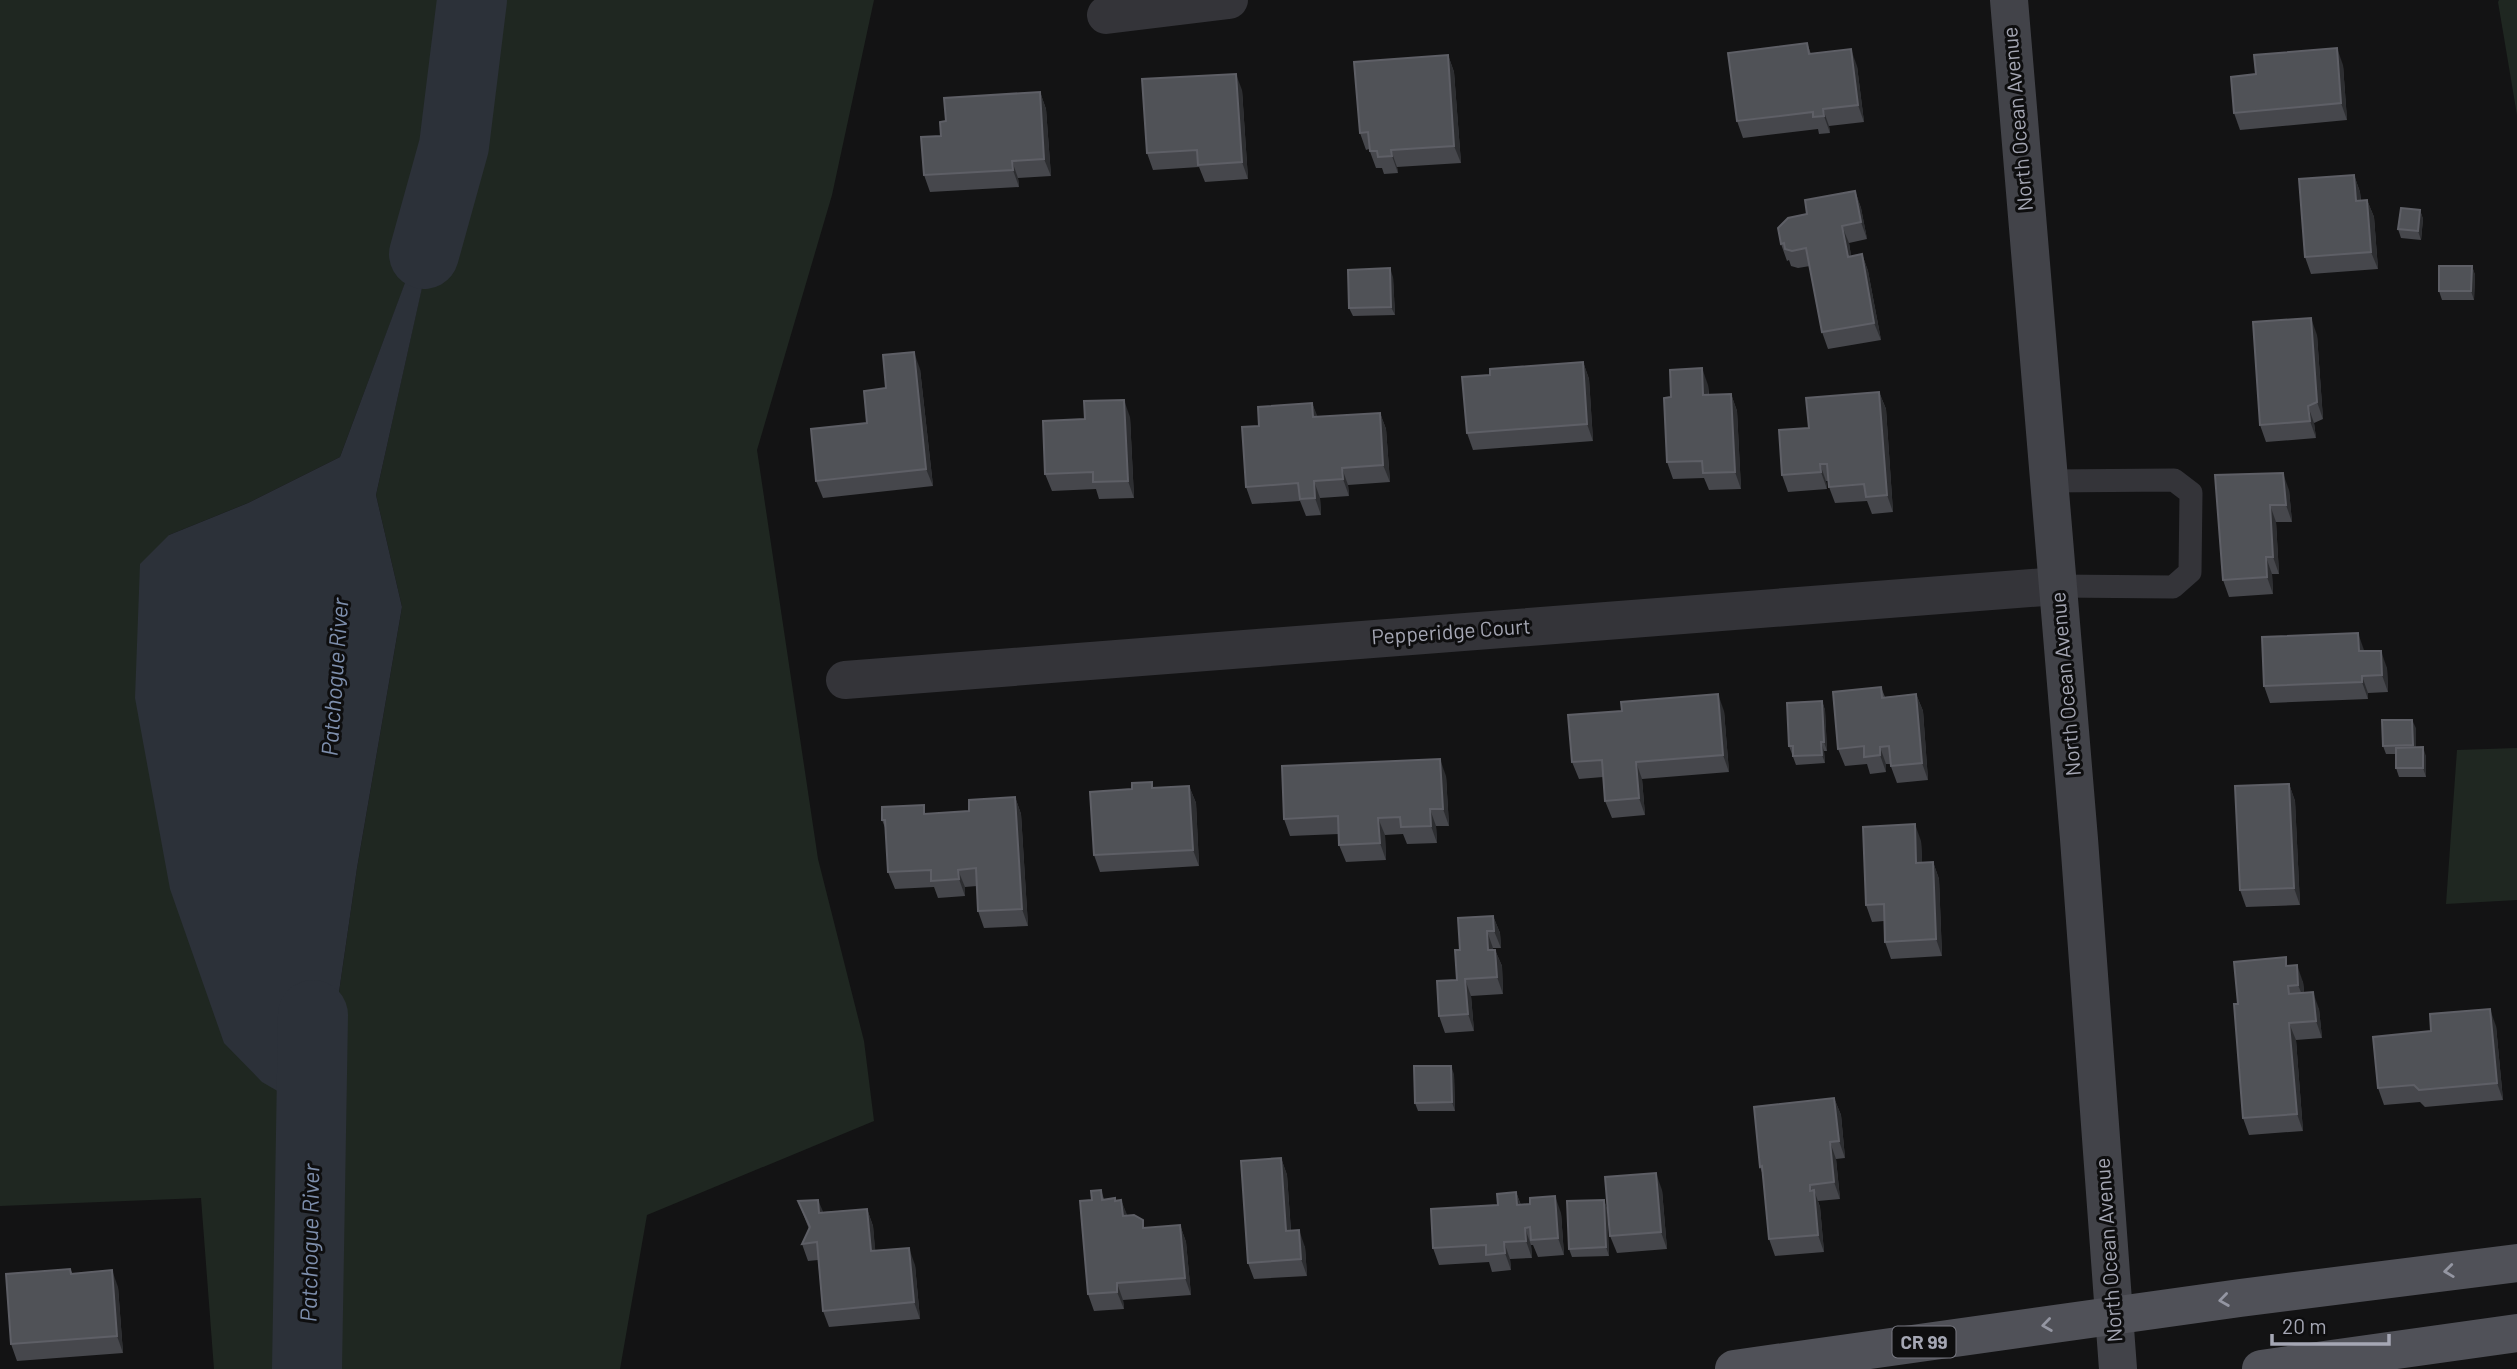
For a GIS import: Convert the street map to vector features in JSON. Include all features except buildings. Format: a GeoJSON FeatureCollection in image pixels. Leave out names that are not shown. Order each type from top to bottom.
{"type":"FeatureCollection","features":[{"type":"Feature","properties":{"kind":"main road","name":"North Ocean Avenue"},"geometry":{"type":"LineString","coordinates":[[2009,0],[2080,839],[2118,1369]]}},
{"type":"Feature","properties":{"kind":"main road","name":"CR 99"},"geometry":{"type":"LineString","coordinates":[[1734,1369],[2517,1262]]}},
{"type":"Feature","properties":{"kind":"main road"},"geometry":{"type":"LineString","coordinates":[[2261,1369],[2517,1333]]}},
{"type":"Feature","properties":{"kind":"street"},"geometry":{"type":"LineString","coordinates":[[1106,15],[1229,0]]}},
{"type":"Feature","properties":{"kind":"street","name":"Pepperidge Court"},"geometry":{"type":"LineString","coordinates":[[845,680],[2057,586]]}},
{"type":"Feature","properties":{"kind":"lane"},"geometry":{"type":"LineString","coordinates":[[2048,481],[2174,480],[2191,493],[2190,572],[2173,587],[2057,586]]}},
{"type":"Feature","properties":{"kind":"shaded area"},"geometry":{"type":"Polygon","coordinates":[[[0,0],[874,0],[832,195],[757,450],[818,859],[864,1041],[874,1121],[647,1215],[620,1369],[214,1369],[201,1198],[0,1206],[0,0]],[[448,169],[340,457],[248,503],[169,535],[339,992],[357,868],[402,607],[376,495],[448,169]]]}},
{"type":"Feature","properties":{"kind":"shaded area"},"geometry":{"type":"Polygon","coordinates":[[[2517,0],[2517,115],[2498,2],[2517,0]]]}},
{"type":"Feature","properties":{"kind":"shaded area"},"geometry":{"type":"Polygon","coordinates":[[[2517,748],[2517,900],[2446,904],[2457,750],[2517,748]]]}},
{"type":"Feature","properties":{"kind":"water"},"geometry":{"type":"Polygon","coordinates":[[[450,162],[376,495],[402,607],[357,868],[339,992],[312,1111],[262,1082],[224,1043],[170,889],[135,698],[140,564],[169,535],[248,503],[340,457],[450,162]]]}},
{"type":"Feature","properties":{"kind":"waterway","name":"Patchogue River"},"geometry":{"type":"LineString","coordinates":[[424,254],[454,146],[472,0]]}},
{"type":"Feature","properties":{"kind":"waterway","name":"Patchogue River"},"geometry":{"type":"LineString","coordinates":[[307,1369],[313,1015]]}}]}
